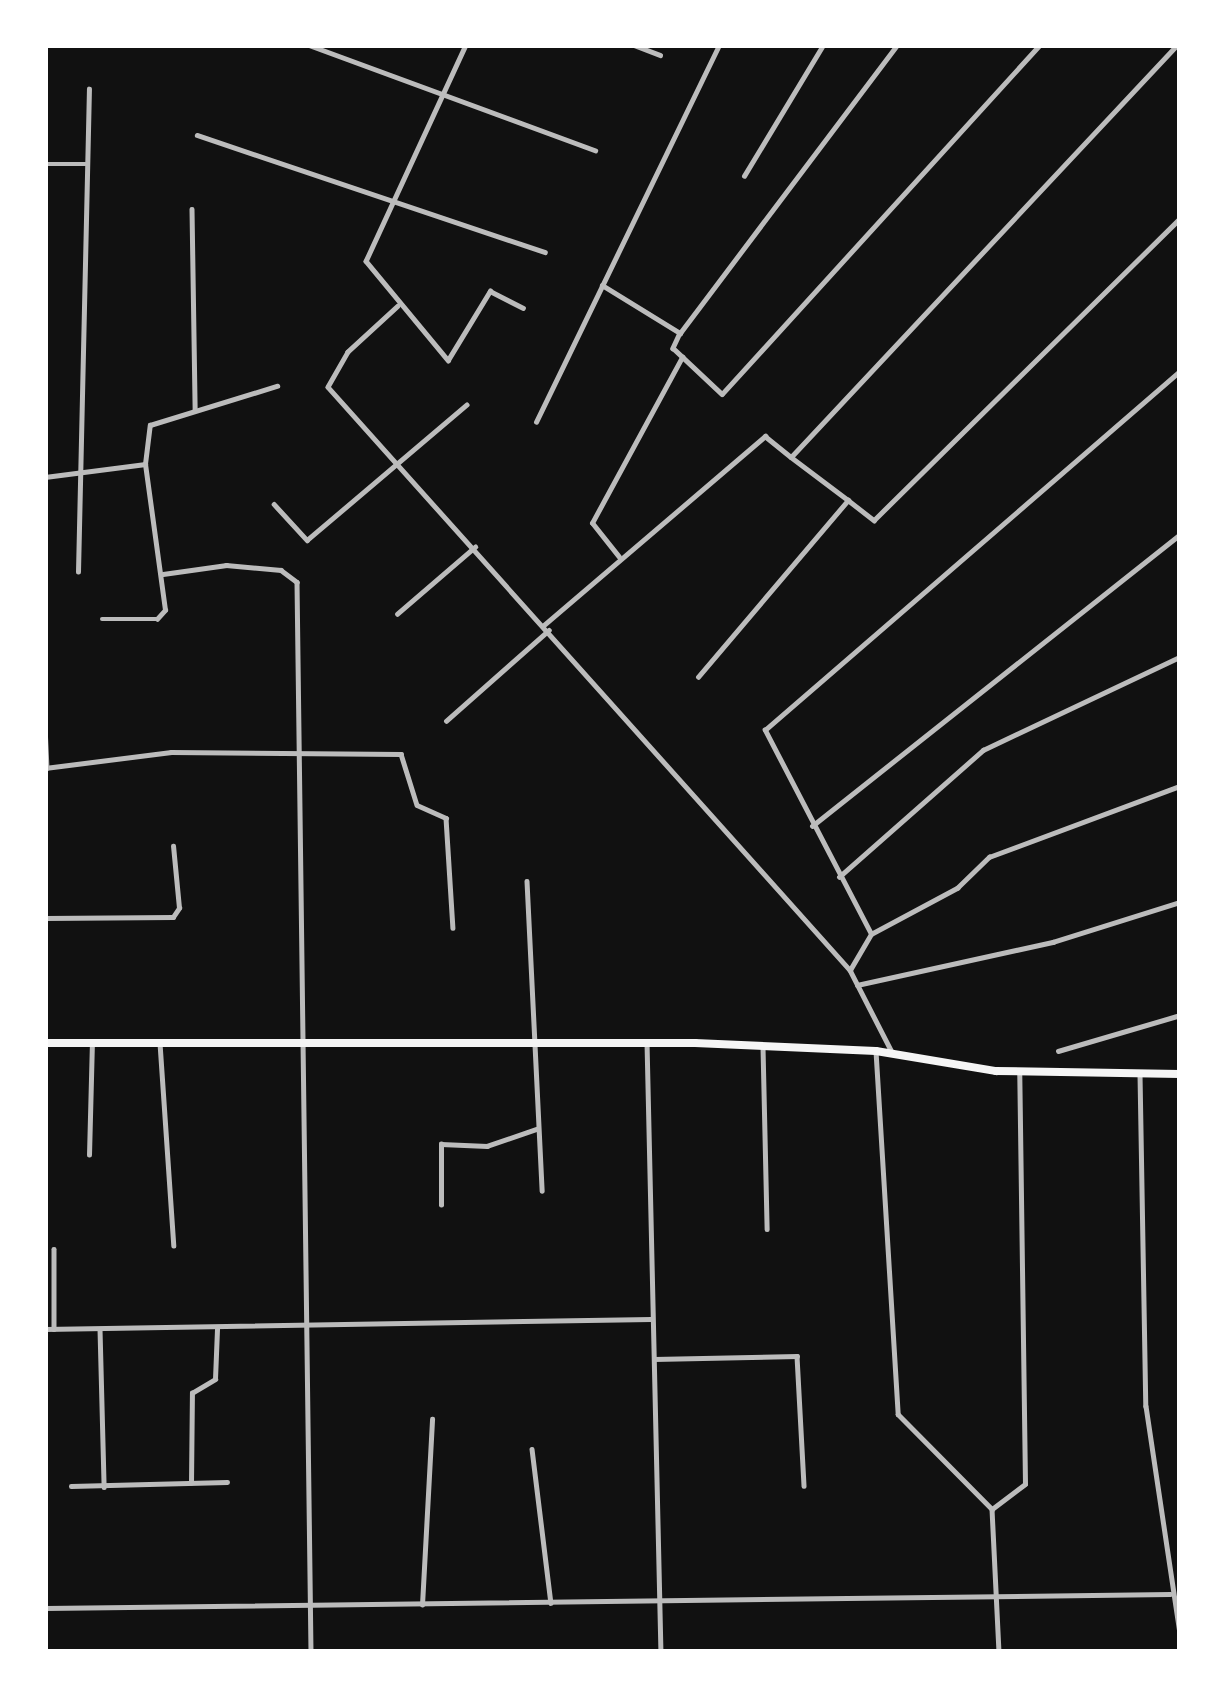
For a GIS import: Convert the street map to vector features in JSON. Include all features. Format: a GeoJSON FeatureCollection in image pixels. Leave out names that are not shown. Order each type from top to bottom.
{"type":"FeatureCollection","features":[{"type":"Feature","properties":{"kind":"main road"},"geometry":{"type":"LineString","coordinates":[[45,1043],[646,1042],[876,1051],[895,1058],[1019,1072],[1180,1074]]}},
{"type":"Feature","properties":{"kind":"street"},"geometry":{"type":"LineString","coordinates":[[309,45],[595,150]]}},
{"type":"Feature","properties":{"kind":"street"},"geometry":{"type":"LineString","coordinates":[[466,45],[366,261],[398,306],[454,361],[490,291],[524,308]]}},
{"type":"Feature","properties":{"kind":"street"},"geometry":{"type":"LineString","coordinates":[[634,45],[660,55]]}},
{"type":"Feature","properties":{"kind":"street"},"geometry":{"type":"LineString","coordinates":[[536,422],[719,45]]}},
{"type":"Feature","properties":{"kind":"street"},"geometry":{"type":"LineString","coordinates":[[744,176],[824,45]]}},
{"type":"Feature","properties":{"kind":"street"},"geometry":{"type":"LineString","coordinates":[[897,45],[680,333],[673,348],[722,394],[1040,45]]}},
{"type":"Feature","properties":{"kind":"street"},"geometry":{"type":"LineString","coordinates":[[791,457],[1177,45]]}},
{"type":"Feature","properties":{"kind":"street"},"geometry":{"type":"LineString","coordinates":[[78,572],[76,472],[89,89]]}},
{"type":"Feature","properties":{"kind":"street"},"geometry":{"type":"LineString","coordinates":[[196,135],[397,197],[545,252]]}},
{"type":"Feature","properties":{"kind":"street"},"geometry":{"type":"LineString","coordinates":[[45,164],[88,164]]}},
{"type":"Feature","properties":{"kind":"street"},"geometry":{"type":"LineString","coordinates":[[192,209],[195,410]]}},
{"type":"Feature","properties":{"kind":"street"},"geometry":{"type":"LineString","coordinates":[[446,721],[765,436],[874,520],[1180,218]]}},
{"type":"Feature","properties":{"kind":"street"},"geometry":{"type":"LineString","coordinates":[[602,285],[680,333]]}},
{"type":"Feature","properties":{"kind":"street"},"geometry":{"type":"LineString","coordinates":[[398,306],[349,352],[328,387],[401,463],[850,970],[895,1058]]}},
{"type":"Feature","properties":{"kind":"street"},"geometry":{"type":"LineString","coordinates":[[622,559],[592,523],[682,357]]}},
{"type":"Feature","properties":{"kind":"street"},"geometry":{"type":"LineString","coordinates":[[872,934],[765,730],[1180,371]]}},
{"type":"Feature","properties":{"kind":"street"},"geometry":{"type":"LineString","coordinates":[[102,619],[161,617],[163,574],[145,464],[150,425],[277,386]]}},
{"type":"Feature","properties":{"kind":"street"},"geometry":{"type":"LineString","coordinates":[[274,504],[307,540],[466,405]]}},
{"type":"Feature","properties":{"kind":"street"},"geometry":{"type":"LineString","coordinates":[[45,477],[145,464]]}},
{"type":"Feature","properties":{"kind":"street"},"geometry":{"type":"LineString","coordinates":[[698,677],[848,500]]}},
{"type":"Feature","properties":{"kind":"street"},"geometry":{"type":"LineString","coordinates":[[812,826],[1180,534]]}},
{"type":"Feature","properties":{"kind":"street"},"geometry":{"type":"LineString","coordinates":[[397,614],[475,547]]}},
{"type":"Feature","properties":{"kind":"street"},"geometry":{"type":"LineString","coordinates":[[163,574],[226,566],[281,570],[297,582],[311,1652]]}},
{"type":"Feature","properties":{"kind":"street"},"geometry":{"type":"LineString","coordinates":[[839,877],[983,750],[1180,657]]}},
{"type":"Feature","properties":{"kind":"street"},"geometry":{"type":"LineString","coordinates":[[45,726],[46,768],[171,752],[401,754],[417,805],[446,818],[453,928]]}},
{"type":"Feature","properties":{"kind":"street"},"geometry":{"type":"LineString","coordinates":[[850,970],[872,934],[957,888],[989,857],[1180,787]]}},
{"type":"Feature","properties":{"kind":"street"},"geometry":{"type":"LineString","coordinates":[[45,918],[173,916],[173,846]]}},
{"type":"Feature","properties":{"kind":"street"},"geometry":{"type":"LineString","coordinates":[[527,881],[542,1191]]}},
{"type":"Feature","properties":{"kind":"street"},"geometry":{"type":"LineString","coordinates":[[857,985],[1053,942],[1180,902]]}},
{"type":"Feature","properties":{"kind":"street"},"geometry":{"type":"LineString","coordinates":[[1058,1051],[1180,1016]]}},
{"type":"Feature","properties":{"kind":"street"},"geometry":{"type":"LineString","coordinates":[[160,1041],[174,1246]]}},
{"type":"Feature","properties":{"kind":"street"},"geometry":{"type":"LineString","coordinates":[[646,1042],[661,1652]]}},
{"type":"Feature","properties":{"kind":"street"},"geometry":{"type":"LineString","coordinates":[[89,1156],[92,1044]]}},
{"type":"Feature","properties":{"kind":"street"},"geometry":{"type":"LineString","coordinates":[[763,1047],[767,1229]]}},
{"type":"Feature","properties":{"kind":"street"},"geometry":{"type":"LineString","coordinates":[[876,1051],[898,1414],[992,1508],[998,1652]]}},
{"type":"Feature","properties":{"kind":"street"},"geometry":{"type":"LineString","coordinates":[[992,1508],[1025,1484],[1019,1072]]}},
{"type":"Feature","properties":{"kind":"street"},"geometry":{"type":"LineString","coordinates":[[1140,1074],[1144,1365],[1170,1594],[1180,1634]]}},
{"type":"Feature","properties":{"kind":"street"},"geometry":{"type":"LineString","coordinates":[[441,1205],[441,1144],[487,1146],[536,1129]]}},
{"type":"Feature","properties":{"kind":"street"},"geometry":{"type":"LineString","coordinates":[[54,1250],[55,1329]]}},
{"type":"Feature","properties":{"kind":"street"},"geometry":{"type":"LineString","coordinates":[[45,1329],[653,1319]]}},
{"type":"Feature","properties":{"kind":"street"},"geometry":{"type":"LineString","coordinates":[[191,1483],[192,1393],[215,1379],[218,1328]]}},
{"type":"Feature","properties":{"kind":"street"},"geometry":{"type":"LineString","coordinates":[[100,1329],[104,1487]]}},
{"type":"Feature","properties":{"kind":"street"},"geometry":{"type":"LineString","coordinates":[[654,1359],[796,1355],[804,1486]]}},
{"type":"Feature","properties":{"kind":"street"},"geometry":{"type":"LineString","coordinates":[[422,1605],[432,1419]]}},
{"type":"Feature","properties":{"kind":"street"},"geometry":{"type":"LineString","coordinates":[[532,1449],[551,1603]]}},
{"type":"Feature","properties":{"kind":"street"},"geometry":{"type":"LineString","coordinates":[[71,1486],[227,1482]]}},
{"type":"Feature","properties":{"kind":"street"},"geometry":{"type":"LineString","coordinates":[[45,1608],[996,1601],[1170,1594]]}}]}
